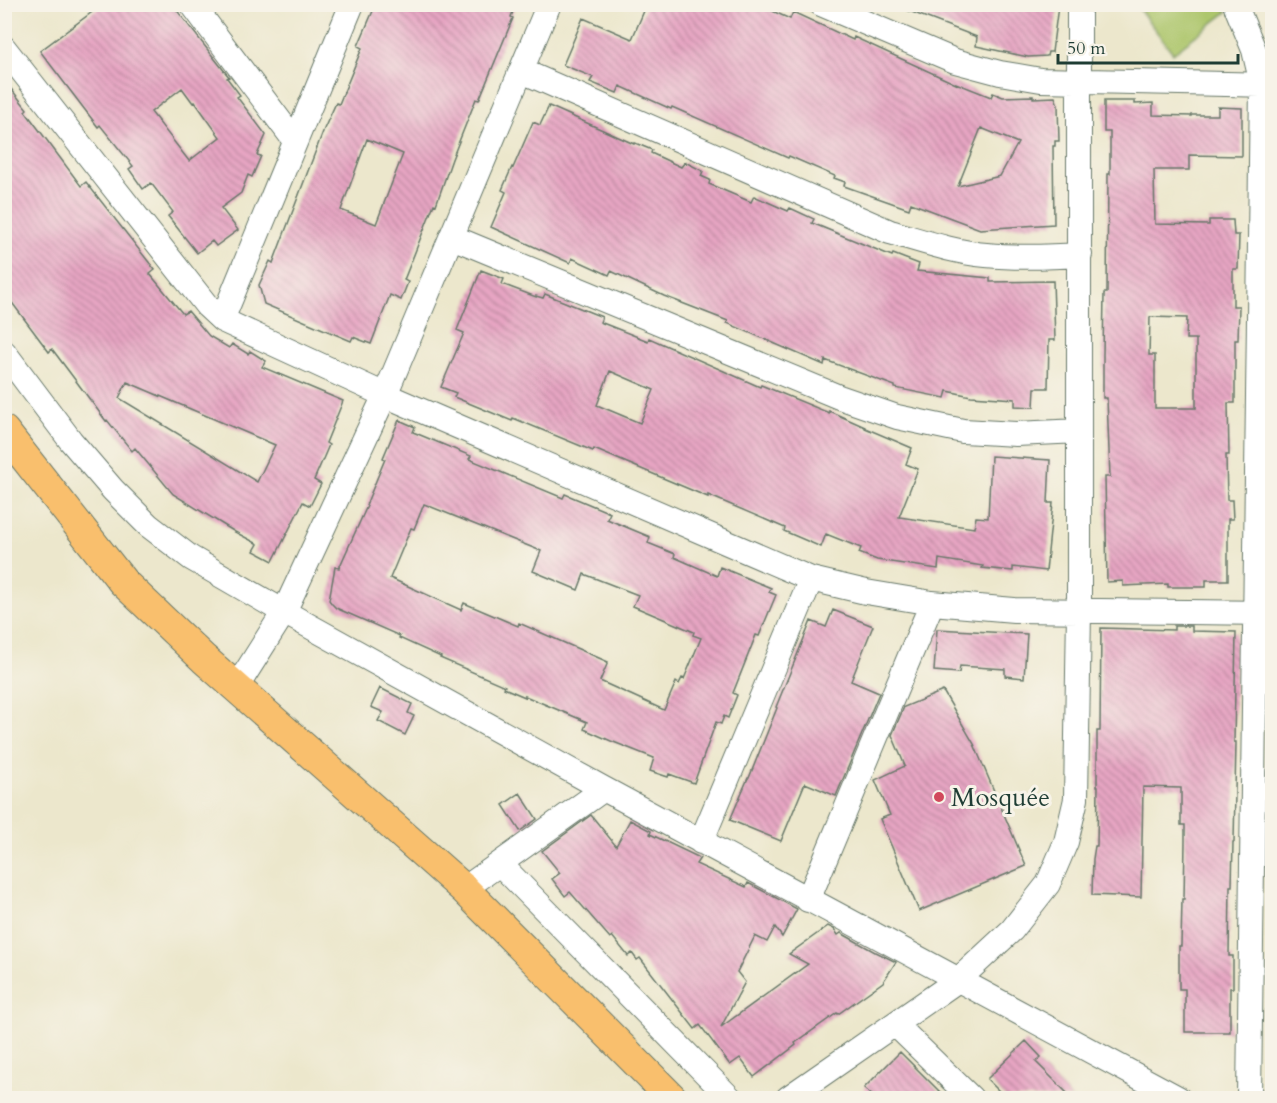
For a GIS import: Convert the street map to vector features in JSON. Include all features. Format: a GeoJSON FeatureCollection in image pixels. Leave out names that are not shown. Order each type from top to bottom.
{"type":"FeatureCollection","features":[{"type":"Feature","properties":{"kind":"main road"},"geometry":{"type":"LineString","coordinates":[[4,431],[123,582],[236,688],[464,889],[672,1098]]}},
{"type":"Feature","properties":{"kind":"street"},"geometry":{"type":"LineString","coordinates":[[192,4],[296,141]]}},
{"type":"Feature","properties":{"kind":"street"},"geometry":{"type":"LineString","coordinates":[[222,320],[352,4]]}},
{"type":"Feature","properties":{"kind":"street"},"geometry":{"type":"LineString","coordinates":[[236,688],[284,612],[385,395],[549,4]]}},
{"type":"Feature","properties":{"kind":"street"},"geometry":{"type":"LineString","coordinates":[[821,4],[955,62],[1000,73],[1041,80],[1267,84]]}},
{"type":"Feature","properties":{"kind":"street"},"geometry":{"type":"LineString","coordinates":[[788,1098],[958,980],[1012,930],[1048,884],[1066,842],[1076,799],[1079,610],[1079,4]]}},
{"type":"Feature","properties":{"kind":"street"},"geometry":{"type":"LineString","coordinates":[[1235,4],[1267,84],[1264,613],[1249,1098]]}},
{"type":"Feature","properties":{"kind":"street"},"geometry":{"type":"LineString","coordinates":[[4,48],[207,306],[222,320],[385,395],[811,579],[866,592],[932,603],[1014,610],[1264,613]]}},
{"type":"Feature","properties":{"kind":"street"},"geometry":{"type":"LineString","coordinates":[[522,70],[890,232],[940,247],[985,255],[1028,258],[1080,255]]}},
{"type":"Feature","properties":{"kind":"street"},"geometry":{"type":"LineString","coordinates":[[452,237],[839,397],[897,417],[963,431],[1016,434],[1079,431]]}},
{"type":"Feature","properties":{"kind":"street"},"geometry":{"type":"LineString","coordinates":[[4,352],[71,441],[113,490],[148,525],[191,558],[284,612],[700,842],[1178,1098]]}},
{"type":"Feature","properties":{"kind":"street"},"geometry":{"type":"LineString","coordinates":[[700,842],[811,579]]}},
{"type":"Feature","properties":{"kind":"street"},"geometry":{"type":"LineString","coordinates":[[808,900],[932,603]]}},
{"type":"Feature","properties":{"kind":"street"},"geometry":{"type":"LineString","coordinates":[[464,889],[604,789]]}},
{"type":"Feature","properties":{"kind":"street"},"geometry":{"type":"LineString","coordinates":[[500,864],[730,1098]]}},
{"type":"Feature","properties":{"kind":"street"},"geometry":{"type":"LineString","coordinates":[[895,1024],[971,1098]]}},
{"type":"Feature","properties":{"kind":"green space"},"geometry":{"type":"Polygon","coordinates":[[[1136,5],[1222,5],[1227,12],[1173,53],[1136,5]]]}},
{"type":"Feature","properties":{"kind":"building"},"geometry":{"type":"Polygon","coordinates":[[[103,4],[172,4],[229,77],[227,78],[240,95],[237,97],[266,135],[257,155],[261,156],[252,177],[248,175],[241,193],[221,208],[238,230],[216,246],[212,241],[197,253],[168,216],[173,212],[151,183],[143,189],[129,169],[133,166],[100,125],[98,127],[40,51],[103,4]],[[182,88],[151,112],[189,161],[220,137],[195,102],[193,103],[182,88]]]}},
{"type":"Feature","properties":{"kind":"building"},"geometry":{"type":"Polygon","coordinates":[[[376,4],[516,4],[511,17],[513,18],[479,100],[476,99],[436,205],[434,204],[404,280],[408,282],[401,300],[390,295],[371,344],[353,337],[351,341],[264,304],[259,285],[270,261],[273,263],[324,129],[336,103],[339,104],[362,48],[358,46],[376,4]],[[367,139],[341,210],[376,224],[403,154],[367,139]]]}},
{"type":"Feature","properties":{"kind":"building"},"geometry":{"type":"Polygon","coordinates":[[[647,4],[757,4],[790,19],[793,12],[853,40],[854,37],[956,84],[991,97],[993,93],[1003,97],[1055,97],[1058,105],[1059,141],[1055,141],[1055,146],[1053,146],[1054,224],[980,229],[911,203],[909,209],[844,186],[845,182],[834,178],[835,176],[620,86],[617,93],[590,82],[593,77],[563,65],[583,18],[632,39],[647,4]],[[981,128],[958,186],[1000,176],[1018,143],[981,128]]]}},
{"type":"Feature","properties":{"kind":"building"},"geometry":{"type":"Polygon","coordinates":[[[896,4],[1046,4],[1058,6],[1052,52],[1048,52],[1047,56],[1028,57],[976,46],[977,37],[896,6],[896,4]]]}},
{"type":"Feature","properties":{"kind":"building"},"geometry":{"type":"Polygon","coordinates":[[[4,80],[81,186],[86,182],[155,270],[150,274],[183,314],[188,311],[209,336],[229,348],[232,344],[266,361],[262,367],[343,401],[326,443],[329,445],[314,480],[321,484],[310,506],[303,502],[273,561],[254,551],[258,544],[173,494],[135,448],[132,451],[106,421],[52,349],[49,352],[4,292],[4,80]],[[127,382],[119,398],[257,482],[275,445],[127,382]]]}},
{"type":"Feature","properties":{"kind":"building"},"geometry":{"type":"Polygon","coordinates":[[[1104,101],[1153,103],[1153,115],[1218,115],[1218,107],[1242,108],[1242,156],[1189,155],[1189,170],[1154,170],[1155,224],[1209,225],[1209,220],[1233,220],[1234,235],[1239,235],[1238,269],[1233,269],[1233,306],[1239,306],[1238,340],[1235,340],[1235,403],[1228,403],[1229,455],[1226,455],[1227,500],[1232,500],[1233,519],[1228,519],[1228,580],[1206,580],[1206,587],[1168,587],[1168,584],[1123,586],[1123,581],[1107,582],[1105,477],[1110,477],[1107,398],[1103,398],[1103,355],[1104,293],[1107,293],[1110,132],[1104,132],[1104,101]],[[1150,317],[1149,355],[1155,355],[1155,408],[1196,408],[1196,339],[1186,339],[1187,318],[1150,317]]]}},
{"type":"Feature","properties":{"kind":"building"},"geometry":{"type":"Polygon","coordinates":[[[549,106],[652,150],[651,153],[681,167],[685,162],[703,171],[701,176],[710,180],[709,184],[751,202],[754,196],[788,211],[790,208],[814,219],[812,223],[892,256],[893,254],[919,264],[917,271],[990,278],[990,282],[1053,281],[1055,340],[1049,340],[1048,388],[1035,388],[1034,407],[1015,406],[1015,399],[971,396],[947,391],[945,398],[895,388],[895,386],[825,360],[824,365],[611,271],[609,275],[572,258],[570,263],[491,227],[506,192],[502,190],[533,122],[540,125],[549,106]]]}},
{"type":"Feature","properties":{"kind":"building"},"geometry":{"type":"Polygon","coordinates":[[[481,270],[504,279],[502,284],[536,297],[543,298],[545,294],[602,317],[600,322],[648,341],[649,338],[760,387],[761,385],[829,413],[829,411],[912,448],[906,464],[918,469],[899,517],[974,528],[976,517],[988,518],[991,456],[1050,460],[1048,503],[1053,503],[1046,571],[1013,567],[1013,571],[982,568],[983,566],[939,559],[938,569],[877,560],[859,553],[861,548],[826,534],[821,547],[784,531],[785,528],[708,495],[708,497],[513,418],[512,421],[454,397],[456,393],[441,387],[464,333],[457,330],[481,270]],[[610,371],[597,405],[640,423],[654,390],[610,371]]]}},
{"type":"Feature","properties":{"kind":"building"},"geometry":{"type":"Polygon","coordinates":[[[399,420],[415,427],[413,432],[471,456],[469,459],[563,498],[565,494],[610,513],[607,519],[650,537],[648,543],[675,554],[674,557],[717,576],[720,567],[771,588],[769,592],[776,595],[759,636],[756,635],[733,693],[737,695],[728,718],[724,716],[721,724],[716,722],[694,783],[669,774],[668,777],[650,771],[654,758],[584,729],[587,722],[504,688],[505,686],[440,658],[332,604],[329,600],[335,567],[339,568],[367,506],[385,459],[383,458],[399,420]],[[424,504],[390,578],[461,610],[464,603],[518,626],[519,623],[608,662],[600,681],[664,710],[676,682],[679,684],[682,678],[684,679],[701,638],[693,635],[694,632],[633,606],[638,595],[584,574],[578,590],[533,571],[541,551],[424,504]]]}},
{"type":"Feature","properties":{"kind":"building"},"geometry":{"type":"Polygon","coordinates":[[[833,610],[873,626],[851,681],[879,693],[836,796],[805,783],[781,841],[730,820],[811,621],[826,627],[833,610]]]}},
{"type":"Feature","properties":{"kind":"building"},"geometry":{"type":"Polygon","coordinates":[[[1174,626],[1192,626],[1192,631],[1236,632],[1234,842],[1232,886],[1230,886],[1229,956],[1233,956],[1233,988],[1230,988],[1230,1032],[1185,1032],[1185,989],[1179,989],[1185,841],[1185,825],[1181,825],[1181,788],[1143,787],[1141,897],[1092,895],[1093,859],[1095,846],[1097,846],[1097,731],[1100,731],[1101,628],[1174,630],[1174,626]]]}},
{"type":"Feature","properties":{"kind":"building"},"geometry":{"type":"Polygon","coordinates":[[[937,629],[1027,634],[1024,678],[1005,676],[1005,669],[960,666],[959,673],[934,671],[937,629]]]}},
{"type":"Feature","properties":{"kind":"building"},"geometry":{"type":"Polygon","coordinates":[[[380,688],[412,704],[408,713],[414,716],[405,735],[378,721],[383,712],[371,707],[380,688]]]}},
{"type":"Feature","properties":{"kind":"building","name":"Mosquée"},"geometry":{"type":"Polygon","coordinates":[[[943,691],[974,744],[1026,866],[919,911],[880,819],[890,815],[875,780],[905,766],[892,735],[904,707],[943,691]]]}},
{"type":"Feature","properties":{"kind":"building"},"geometry":{"type":"Polygon","coordinates":[[[520,793],[537,819],[520,831],[503,805],[520,793]]]}},
{"type":"Feature","properties":{"kind":"building"},"geometry":{"type":"Polygon","coordinates":[[[591,815],[616,846],[630,820],[651,831],[650,834],[700,858],[696,864],[746,887],[748,883],[797,909],[782,937],[775,927],[767,942],[755,936],[737,972],[745,982],[721,1027],[808,964],[789,954],[828,926],[838,935],[841,933],[896,962],[883,982],[795,1043],[796,1045],[754,1077],[740,1058],[730,1065],[700,1025],[695,1029],[640,958],[637,960],[632,953],[628,956],[570,892],[565,896],[552,879],[560,873],[542,851],[591,815]]]}},
{"type":"Feature","properties":{"kind":"building"},"geometry":{"type":"Polygon","coordinates":[[[1026,1041],[1041,1057],[1036,1062],[1072,1098],[1006,1098],[987,1079],[1026,1041]]]}},
{"type":"Feature","properties":{"kind":"building"},"geometry":{"type":"Polygon","coordinates":[[[900,1052],[946,1098],[875,1098],[864,1088],[900,1052]]]}},
{"type":"Feature","properties":{"kind":"place","name":"Mosquée"},"geometry":{"type":"Point","coordinates":[939,797]}}]}
